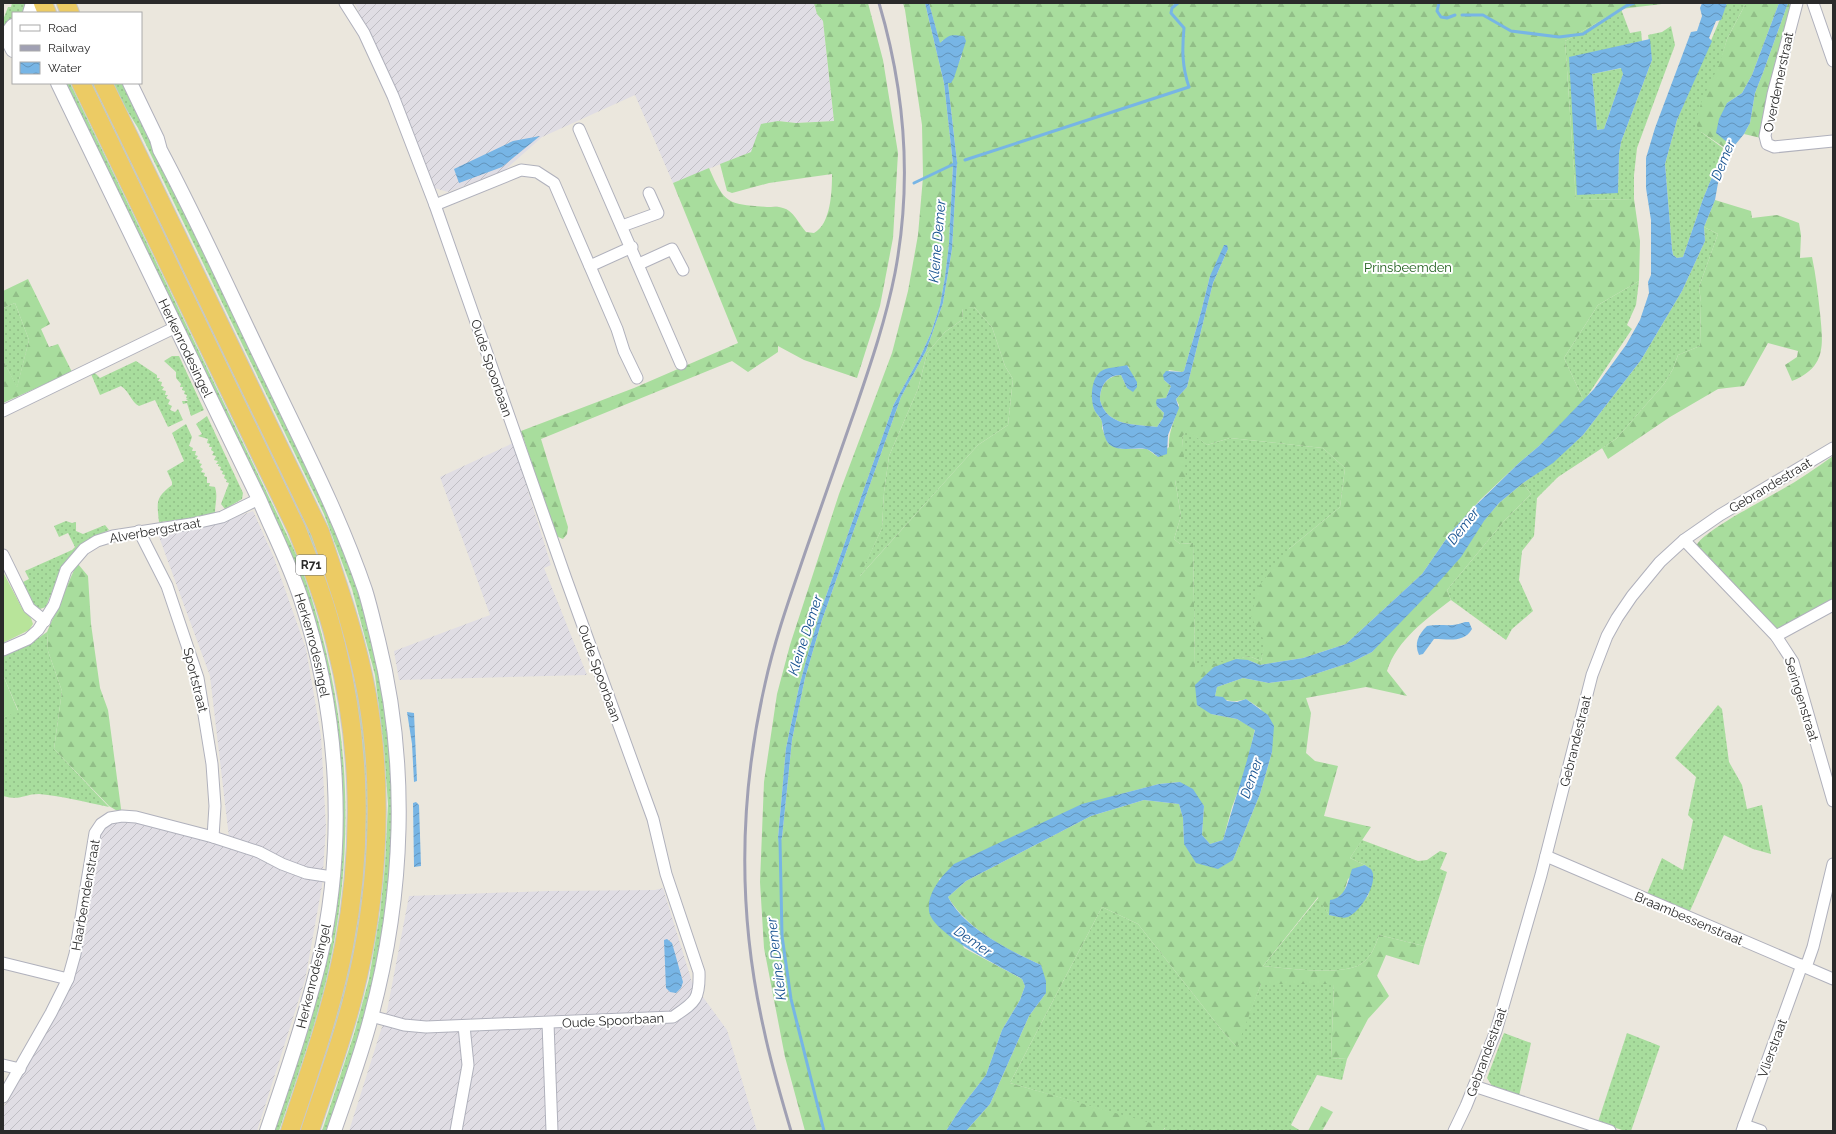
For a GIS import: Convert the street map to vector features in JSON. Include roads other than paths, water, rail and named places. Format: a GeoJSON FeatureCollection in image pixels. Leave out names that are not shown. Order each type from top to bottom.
{"type":"FeatureCollection","features":[{"type":"Feature","properties":{"kind":"highway"},"geometry":{"type":"LineString","coordinates":[[42,3],[46,12]]}},
{"type":"Feature","properties":{"kind":"highway","name":"Herkenrodesingel"},"geometry":{"type":"LineString","coordinates":[[81,84],[298,530],[320,588],[336,645],[347,693],[355,764],[357,817],[354,880],[344,947],[326,1020],[290,1131]]}},
{"type":"Feature","properties":{"kind":"highway","name":"R71"},"geometry":{"type":"LineString","coordinates":[[103,84],[320,532],[338,584],[355,641],[367,695],[373,746],[377,816],[374,874],[366,932],[354,993],[310,1131]]}},
{"type":"Feature","properties":{"kind":"street","name":"Oude Spoorbaan"},"geometry":{"type":"LineString","coordinates":[[345,3],[364,33],[393,96],[435,205],[566,579],[653,819],[666,874],[699,972],[699,986],[694,1003],[673,1017],[426,1027],[404,1025],[371,1016]]}},
{"type":"Feature","properties":{"kind":"street","name":"Overdemerstraat"},"geometry":{"type":"LineString","coordinates":[[1797,3],[1773,94],[1765,136],[1767,144],[1774,147],[1833,141]]}},
{"type":"Feature","properties":{"kind":"street"},"geometry":{"type":"LineString","coordinates":[[1813,3],[1830,46],[1833,61]]}},
{"type":"Feature","properties":{"kind":"street"},"geometry":{"type":"LineString","coordinates":[[8,44],[10,30],[12,27]]}},
{"type":"Feature","properties":{"kind":"street","name":"Herkenrodesingel"},"geometry":{"type":"LineString","coordinates":[[58,84],[259,499],[301,598],[314,642],[326,701],[331,729],[336,796],[332,876],[327,922],[319,961],[303,1022],[267,1131]]}},
{"type":"Feature","properties":{"kind":"street"},"geometry":{"type":"LineString","coordinates":[[130,84],[157,139],[160,150],[334,510],[366,593],[384,663],[390,696],[398,765],[398,850],[396,883],[385,954],[371,1016],[364,1044],[334,1131]]}},
{"type":"Feature","properties":{"kind":"street"},"geometry":{"type":"LineString","coordinates":[[580,129],[681,364]]}},
{"type":"Feature","properties":{"kind":"street"},"geometry":{"type":"LineString","coordinates":[[435,205],[521,170],[537,172],[554,183],[617,329],[624,351],[637,378]]}},
{"type":"Feature","properties":{"kind":"street"},"geometry":{"type":"LineString","coordinates":[[622,226],[658,213],[649,193]]}},
{"type":"Feature","properties":{"kind":"street"},"geometry":{"type":"LineString","coordinates":[[590,266],[632,247]]}},
{"type":"Feature","properties":{"kind":"street"},"geometry":{"type":"LineString","coordinates":[[639,264],[672,249],[683,270]]}},
{"type":"Feature","properties":{"kind":"street"},"geometry":{"type":"LineString","coordinates":[[3,411],[176,328]]}},
{"type":"Feature","properties":{"kind":"street","name":"Gebrandestraat"},"geometry":{"type":"LineString","coordinates":[[1454,1131],[1496,1031],[1546,856],[1592,675],[1607,636],[1632,596],[1660,562],[1684,540],[1720,515],[1833,448]]}},
{"type":"Feature","properties":{"kind":"street","name":"Alverbergstraat"},"geometry":{"type":"LineString","coordinates":[[3,650],[28,639],[38,630],[54,605],[66,570],[84,549],[97,541],[139,531],[191,524],[222,517],[259,499]]}},
{"type":"Feature","properties":{"kind":"street","name":"Sportstraat"},"geometry":{"type":"LineString","coordinates":[[139,531],[168,586],[198,678],[208,727],[212,764],[215,806],[213,837]]}},
{"type":"Feature","properties":{"kind":"street","name":"Seringenstraat"},"geometry":{"type":"LineString","coordinates":[[1684,540],[1776,636],[1787,650],[1793,662],[1833,801]]}},
{"type":"Feature","properties":{"kind":"street"},"geometry":{"type":"LineString","coordinates":[[3,555],[29,608],[45,621]]}},
{"type":"Feature","properties":{"kind":"street"},"geometry":{"type":"LineString","coordinates":[[1776,636],[1833,605]]}},
{"type":"Feature","properties":{"kind":"street","name":"Haarbemdenstraat"},"geometry":{"type":"LineString","coordinates":[[3,1097],[20,1069],[68,979],[76,954],[95,833],[101,824],[110,818],[122,816],[136,817],[213,837],[260,852],[282,864],[306,873],[332,876]]}},
{"type":"Feature","properties":{"kind":"street","name":"Braambessenstraat"},"geometry":{"type":"LineString","coordinates":[[1546,856],[1833,979]]}},
{"type":"Feature","properties":{"kind":"street"},"geometry":{"type":"LineString","coordinates":[[1804,966],[1813,947],[1833,864]]}},
{"type":"Feature","properties":{"kind":"street"},"geometry":{"type":"LineString","coordinates":[[3,963],[68,979]]}},
{"type":"Feature","properties":{"kind":"street","name":"Vlierstraat"},"geometry":{"type":"LineString","coordinates":[[1743,1128],[1804,966]]}},
{"type":"Feature","properties":{"kind":"street","name":"Oude Spoorbaan"},"geometry":{"type":"LineString","coordinates":[[548,1023],[552,1131]]}},
{"type":"Feature","properties":{"kind":"street"},"geometry":{"type":"LineString","coordinates":[[456,1131],[468,1065],[464,1026]]}},
{"type":"Feature","properties":{"kind":"street"},"geometry":{"type":"LineString","coordinates":[[3,1065],[20,1069]]}},
{"type":"Feature","properties":{"kind":"street"},"geometry":{"type":"LineString","coordinates":[[1474,1086],[1610,1131]]}},
{"type":"Feature","properties":{"kind":"street"},"geometry":{"type":"LineString","coordinates":[[1743,1128],[1761,1131]]}},
{"type":"Feature","properties":{"kind":"water"},"geometry":{"type":"Polygon","coordinates":[[[925,3],[929,3],[940,43],[953,35],[964,36],[966,41],[954,78],[951,83],[948,83],[957,162],[952,249],[943,303],[926,351],[901,397],[822,620],[805,678],[792,740],[782,838],[779,842],[778,838],[786,748],[799,687],[809,650],[820,613],[894,404],[921,355],[931,333],[940,305],[945,277],[949,244],[953,164],[944,83],[925,3]]]}},
{"type":"Feature","properties":{"kind":"water"},"geometry":{"type":"Polygon","coordinates":[[[1702,3],[1727,3],[1721,20],[1716,21],[1709,38],[1712,41],[1677,120],[1665,164],[1672,249],[1673,255],[1677,258],[1683,257],[1703,199],[1722,153],[1730,156],[1718,183],[1715,200],[1704,227],[1705,241],[1682,291],[1641,360],[1583,435],[1553,463],[1523,483],[1499,503],[1484,521],[1461,557],[1429,593],[1372,652],[1352,662],[1300,679],[1269,683],[1243,678],[1217,687],[1215,696],[1223,697],[1227,701],[1237,702],[1246,699],[1268,715],[1274,726],[1272,752],[1260,794],[1233,860],[1218,869],[1196,863],[1184,844],[1183,818],[1179,804],[1144,800],[1091,816],[966,881],[948,897],[965,919],[976,929],[1015,953],[1041,965],[1046,981],[1046,993],[1029,1016],[990,1104],[966,1131],[946,1131],[962,1106],[986,1075],[1002,1030],[1020,1000],[1025,986],[1022,979],[969,949],[942,930],[933,920],[929,911],[929,904],[930,897],[936,885],[954,864],[1082,804],[1159,784],[1180,782],[1193,789],[1204,806],[1202,835],[1210,844],[1223,840],[1255,730],[1237,719],[1211,714],[1197,705],[1195,685],[1214,667],[1236,659],[1248,660],[1260,665],[1303,658],[1346,644],[1422,574],[1451,532],[1520,462],[1539,446],[1594,389],[1626,345],[1640,320],[1649,293],[1648,282],[1651,275],[1651,220],[1646,188],[1646,158],[1655,128],[1691,32],[1697,31],[1702,16],[1700,8],[1702,3]]]}},
{"type":"Feature","properties":{"kind":"water"},"geometry":{"type":"Polygon","coordinates":[[[1779,3],[1788,3],[1755,93],[1750,123],[1744,134],[1735,145],[1732,143],[1729,150],[1725,148],[1727,142],[1716,133],[1719,119],[1727,103],[1742,93],[1752,75],[1779,3]]]}},
{"type":"Feature","properties":{"kind":"water"},"geometry":{"type":"Polygon","coordinates":[[[1650,39],[1652,60],[1621,142],[1619,154],[1618,193],[1577,195],[1569,57],[1650,39]],[[1621,68],[1592,74],[1597,130],[1604,129],[1623,74],[1621,68]]]}},
{"type":"Feature","properties":{"kind":"water"},"geometry":{"type":"Polygon","coordinates":[[[540,136],[502,167],[459,183],[454,169],[513,141],[540,136]]]}},
{"type":"Feature","properties":{"kind":"water"},"geometry":{"type":"Polygon","coordinates":[[[1224,245],[1227,245],[1228,249],[1213,283],[1187,387],[1176,399],[1179,408],[1168,435],[1167,454],[1158,457],[1146,449],[1123,449],[1110,445],[1105,437],[1101,420],[1095,411],[1093,404],[1092,388],[1096,377],[1105,369],[1127,365],[1137,382],[1137,387],[1133,392],[1127,388],[1121,375],[1108,379],[1103,386],[1100,395],[1100,400],[1104,409],[1115,420],[1131,424],[1157,427],[1163,418],[1164,413],[1157,406],[1157,399],[1166,398],[1171,386],[1164,380],[1163,375],[1166,371],[1184,371],[1210,276],[1224,245]]]}},
{"type":"Feature","properties":{"kind":"water"},"geometry":{"type":"Polygon","coordinates":[[[1469,622],[1472,629],[1465,636],[1451,640],[1434,639],[1423,654],[1419,655],[1417,647],[1418,639],[1427,626],[1455,625],[1469,622]]]}},
{"type":"Feature","properties":{"kind":"water"},"geometry":{"type":"Polygon","coordinates":[[[407,712],[414,713],[417,781],[414,782],[412,744],[407,712]]]}},
{"type":"Feature","properties":{"kind":"water"},"geometry":{"type":"Polygon","coordinates":[[[416,802],[419,805],[421,866],[414,867],[413,803],[416,802]]]}},
{"type":"Feature","properties":{"kind":"water"},"geometry":{"type":"Polygon","coordinates":[[[1365,865],[1370,868],[1373,877],[1367,897],[1358,910],[1346,918],[1329,915],[1330,900],[1340,896],[1346,888],[1352,869],[1365,865]]]}},
{"type":"Feature","properties":{"kind":"water"},"geometry":{"type":"Polygon","coordinates":[[[667,939],[672,943],[683,982],[681,988],[676,993],[670,992],[666,988],[664,940],[667,939]]]}},
{"type":"Feature","properties":{"kind":"waterway","name":"Kleine Demer"},"geometry":{"type":"LineString","coordinates":[[965,160],[1189,87],[1183,58],[1184,28],[1171,13],[1172,8],[1178,3]]}},
{"type":"Feature","properties":{"kind":"waterway","name":"Kleine Demer"},"geometry":{"type":"LineString","coordinates":[[1439,3],[1437,11],[1441,17],[1447,18],[1455,15]]}},
{"type":"Feature","properties":{"kind":"waterway","name":"Kleine Demer"},"geometry":{"type":"LineString","coordinates":[[1462,15],[1483,15],[1511,31],[1559,37],[1583,34],[1626,6],[1634,3]]}},
{"type":"Feature","properties":{"kind":"waterway","name":"Demer"},"geometry":{"type":"LineString","coordinates":[[1725,158],[1729,146]]}},
{"type":"Feature","properties":{"kind":"waterway"},"geometry":{"type":"LineString","coordinates":[[914,183],[956,163]]}},
{"type":"Feature","properties":{"kind":"waterway","name":"Kleine Demer"},"geometry":{"type":"LineString","coordinates":[[780,840],[782,936],[791,999],[824,1131]]}},
{"type":"Feature","properties":{"kind":"railway"},"geometry":{"type":"LineString","coordinates":[[791,1131],[776,1080],[764,1030],[756,987],[746,900],[746,814],[756,727],[774,650],[824,497],[873,357],[883,324],[895,273],[903,205],[903,137],[895,70],[879,3]]}},
{"type":"Feature","properties":{"kind":"park label","name":"Prinsbeemden"},"geometry":{"type":"Point","coordinates":[1408,267]}}]}
